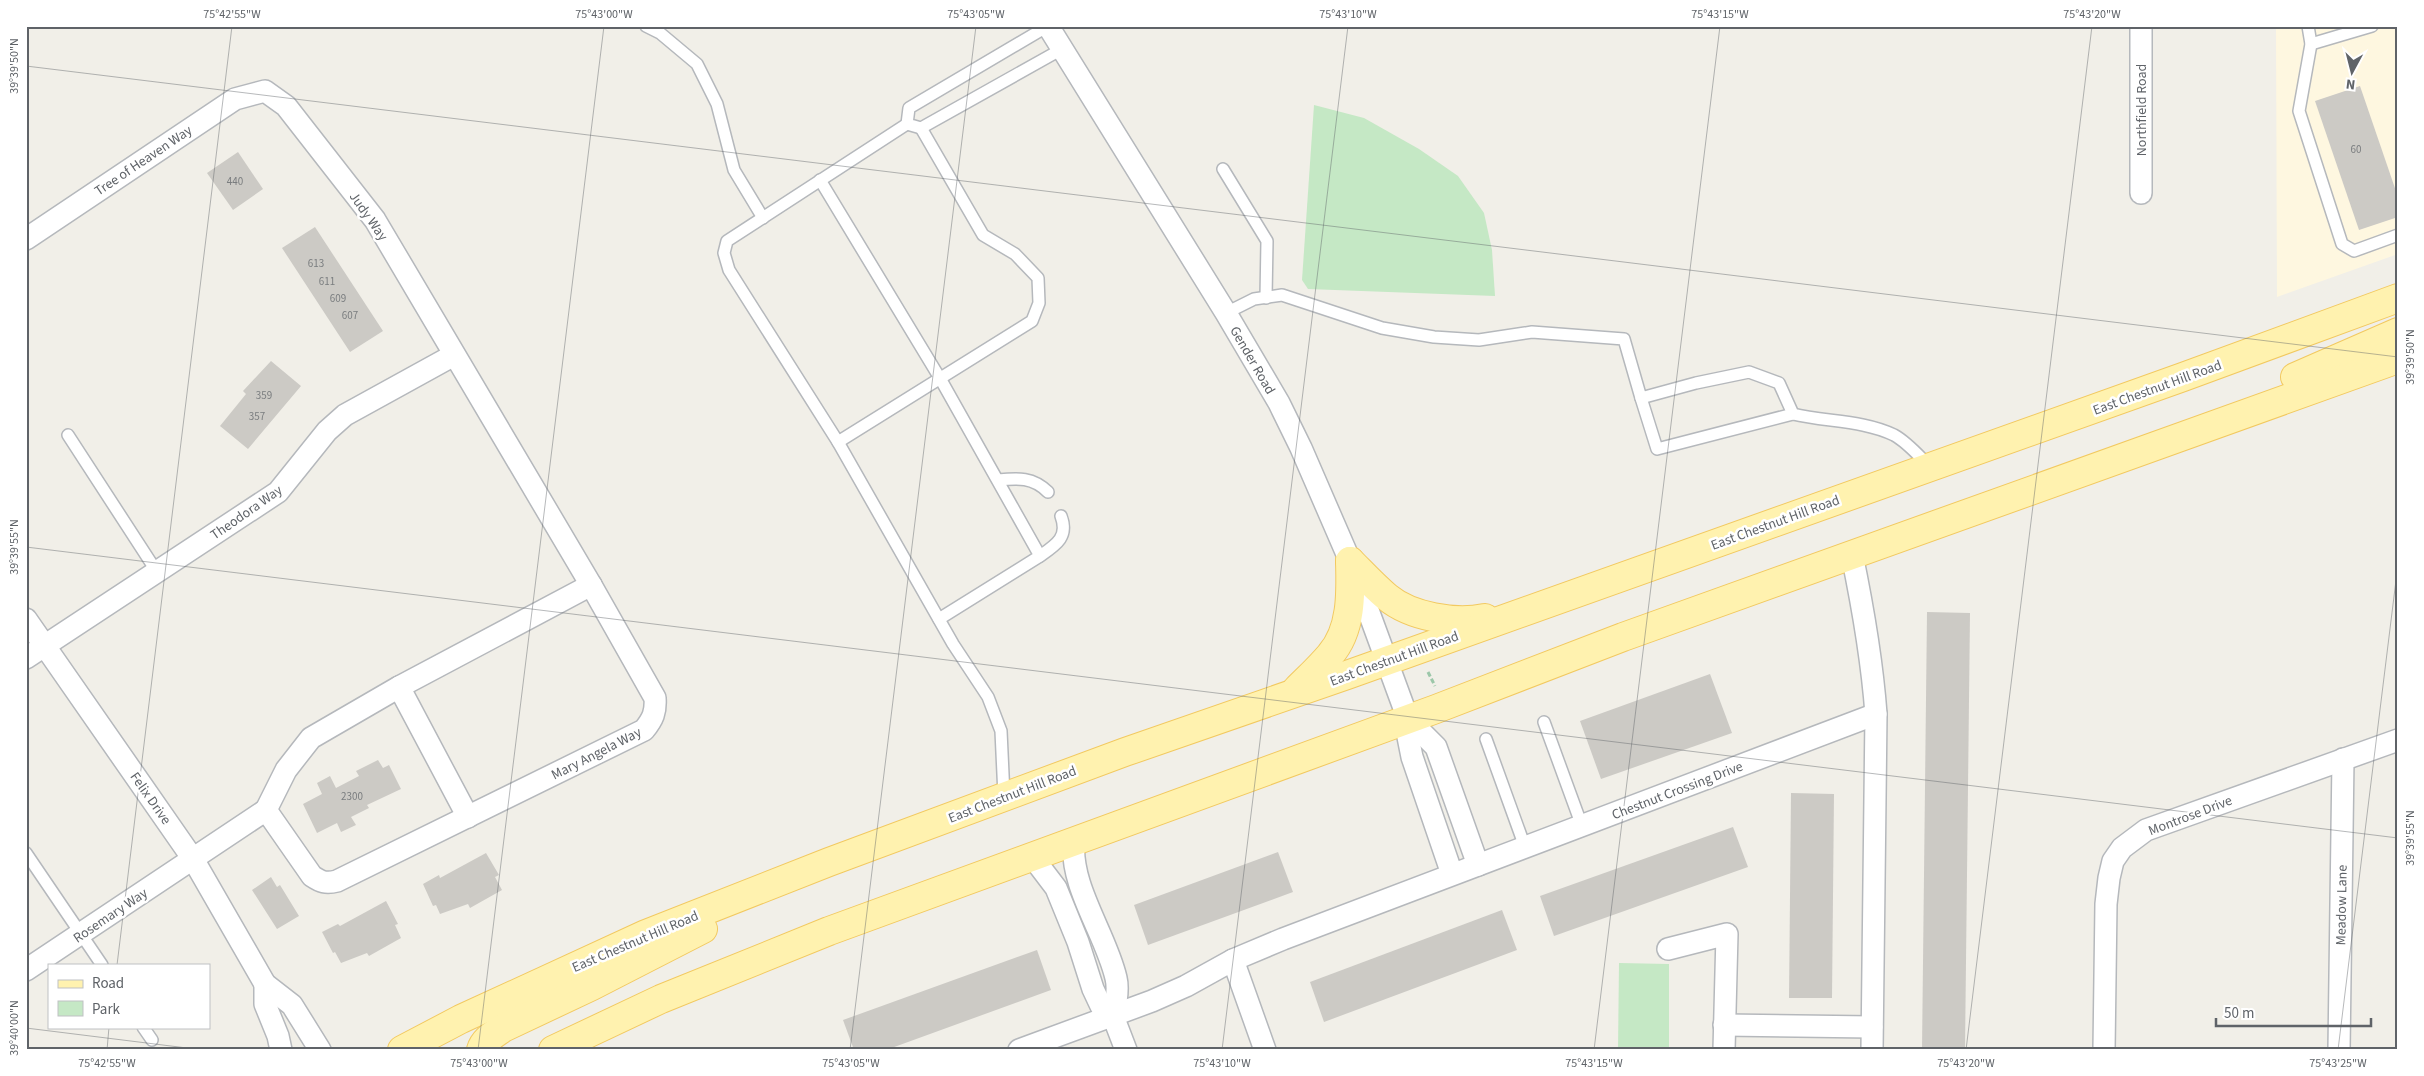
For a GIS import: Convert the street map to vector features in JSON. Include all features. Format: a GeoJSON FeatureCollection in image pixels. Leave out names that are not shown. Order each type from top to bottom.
{"type":"FeatureCollection","features":[{"type":"Feature","properties":{"kind":"main road","name":"East Chestnut Hill Road"},"geometry":{"type":"LineString","coordinates":[[402,1050],[461,1018],[646,934],[1004,797],[1125,752],[1930,467],[2398,298]]}},
{"type":"Feature","properties":{"kind":"main road"},"geometry":{"type":"LineString","coordinates":[[2243,413],[2290,379],[2398,332]]}},
{"type":"Feature","properties":{"kind":"main road"},"geometry":{"type":"LineString","coordinates":[[553,1050],[661,999],[820,934],[1408,719],[1632,634],[2243,413],[2398,359]]}},
{"type":"Feature","properties":{"kind":"main road"},"geometry":{"type":"LineString","coordinates":[[1350,561],[1388,598],[1404,607],[1440,618],[1475,620],[1533,608]]}},
{"type":"Feature","properties":{"kind":"main road"},"geometry":{"type":"LineString","coordinates":[[1292,694],[1332,654],[1344,632],[1352,596],[1350,561]]}},
{"type":"Feature","properties":{"kind":"main road"},"geometry":{"type":"LineString","coordinates":[[481,1050],[482,1045],[492,1035],[503,1028],[592,986],[720,920],[764,888]]}},
{"type":"Feature","properties":{"kind":"street","name":"Gender Road"},"geometry":{"type":"LineString","coordinates":[[1048,26],[1260,369],[1302,448],[1350,561],[1408,719]]}},
{"type":"Feature","properties":{"kind":"street","name":"Northfield Road"},"geometry":{"type":"LineString","coordinates":[[2141,26],[2141,193]]}},
{"type":"Feature","properties":{"kind":"street","name":"Tree of Heaven Way"},"geometry":{"type":"LineString","coordinates":[[26,239],[235,99],[265,92]]}},
{"type":"Feature","properties":{"kind":"street","name":"Judy Way"},"geometry":{"type":"LineString","coordinates":[[265,92],[286,106],[375,220],[454,355]]}},
{"type":"Feature","properties":{"kind":"street","name":"Theodora Way"},"geometry":{"type":"LineString","coordinates":[[26,658],[278,492],[327,431],[346,415],[454,355]]}},
{"type":"Feature","properties":{"kind":"street","name":"Mary Angela Way"},"geometry":{"type":"LineString","coordinates":[[266,810],[312,876],[321,882],[329,884],[644,730],[652,719],[656,709],[655,698],[591,585],[454,355]]}},
{"type":"Feature","properties":{"kind":"street"},"geometry":{"type":"LineString","coordinates":[[1852,555],[1865,623],[1876,714],[1872,1050]]}},
{"type":"Feature","properties":{"kind":"street"},"geometry":{"type":"LineString","coordinates":[[193,859],[266,810],[286,770],[311,738],[399,687],[591,585]]}},
{"type":"Feature","properties":{"kind":"street","name":"Felix Drive"},"geometry":{"type":"LineString","coordinates":[[26,619],[46,645],[193,859],[265,984],[292,1005],[320,1050]]}},
{"type":"Feature","properties":{"kind":"street"},"geometry":{"type":"LineString","coordinates":[[399,687],[468,817]]}},
{"type":"Feature","properties":{"kind":"street","name":"Chestnut Crossing Drive"},"geometry":{"type":"LineString","coordinates":[[1019,1050],[1113,1016],[1186,986],[1233,960],[1452,874],[1876,714]]}},
{"type":"Feature","properties":{"kind":"street"},"geometry":{"type":"LineString","coordinates":[[1408,719],[1436,747],[1478,865]]}},
{"type":"Feature","properties":{"kind":"street"},"geometry":{"type":"LineString","coordinates":[[1408,719],[1408,737],[1412,757],[1452,874]]}},
{"type":"Feature","properties":{"kind":"street","name":"Montrose Drive"},"geometry":{"type":"LineString","coordinates":[[2104,1050],[2106,904],[2113,861],[2122,848],[2146,830],[2398,740]]}},
{"type":"Feature","properties":{"kind":"street","name":"Meadow Lane"},"geometry":{"type":"LineString","coordinates":[[2340,1050],[2343,759]]}},
{"type":"Feature","properties":{"kind":"street"},"geometry":{"type":"LineString","coordinates":[[1074,840],[1073,851],[1082,890],[1116,978],[1117,996],[1113,1016]]}},
{"type":"Feature","properties":{"kind":"street"},"geometry":{"type":"LineString","coordinates":[[1027,857],[1037,863],[1056,888],[1078,942],[1093,990],[1101,1006],[1113,1016],[1126,1050]]}},
{"type":"Feature","properties":{"kind":"street","name":"Rosemary Way"},"geometry":{"type":"LineString","coordinates":[[26,970],[193,859]]}},
{"type":"Feature","properties":{"kind":"street"},"geometry":{"type":"LineString","coordinates":[[1668,949],[1727,934],[1724,1050]]}},
{"type":"Feature","properties":{"kind":"street"},"geometry":{"type":"LineString","coordinates":[[1233,960],[1265,1050]]}},
{"type":"Feature","properties":{"kind":"street","name":"Felix Drive"},"geometry":{"type":"LineString","coordinates":[[265,984],[265,1004],[278,1036],[281,1050]]}},
{"type":"Feature","properties":{"kind":"street"},"geometry":{"type":"LineString","coordinates":[[1724,1025],[1872,1027]]}},
{"type":"Feature","properties":{"kind":"lane"},"geometry":{"type":"LineString","coordinates":[[646,26],[660,33],[697,64],[717,104],[734,170],[763,218]]}},
{"type":"Feature","properties":{"kind":"lane"},"geometry":{"type":"LineString","coordinates":[[907,124],[909,108],[1048,26]]}},
{"type":"Feature","properties":{"kind":"lane"},"geometry":{"type":"LineString","coordinates":[[2308,26],[2310,44],[2299,111],[2342,244],[2354,251],[2398,235]]}},
{"type":"Feature","properties":{"kind":"lane"},"geometry":{"type":"LineString","coordinates":[[2310,44],[2372,26]]}},
{"type":"Feature","properties":{"kind":"lane"},"geometry":{"type":"LineString","coordinates":[[921,128],[1062,50]]}},
{"type":"Feature","properties":{"kind":"lane"},"geometry":{"type":"LineString","coordinates":[[838,442],[941,380],[1032,321],[1039,303],[1038,278],[1015,254],[984,235],[921,128],[907,124],[727,241],[724,253],[729,270],[838,442],[939,619],[988,697],[1001,731],[1004,797]]}},
{"type":"Feature","properties":{"kind":"lane"},"geometry":{"type":"LineString","coordinates":[[1223,169],[1267,241],[1266,298]]}},
{"type":"Feature","properties":{"kind":"lane"},"geometry":{"type":"LineString","coordinates":[[820,180],[941,380],[1040,556]]}},
{"type":"Feature","properties":{"kind":"lane"},"geometry":{"type":"LineString","coordinates":[[1226,313],[1254,299],[1282,295],[1382,328],[1434,337],[1479,340],[1532,332],[1624,339],[1657,448],[1793,414],[1817,420],[1869,426],[1896,436],[1930,467]]}},
{"type":"Feature","properties":{"kind":"lane"},"geometry":{"type":"LineString","coordinates":[[1642,398],[1749,372],[1779,383],[1793,414]]}},
{"type":"Feature","properties":{"kind":"lane"},"geometry":{"type":"LineString","coordinates":[[68,435],[157,572]]}},
{"type":"Feature","properties":{"kind":"lane"},"geometry":{"type":"LineString","coordinates":[[998,480],[1019,478],[1031,480],[1040,484],[1048,492]]}},
{"type":"Feature","properties":{"kind":"lane"},"geometry":{"type":"LineString","coordinates":[[939,619],[1060,542],[1064,534],[1065,525],[1062,516]]}},
{"type":"Feature","properties":{"kind":"lane"},"geometry":{"type":"LineString","coordinates":[[1544,722],[1582,826]]}},
{"type":"Feature","properties":{"kind":"lane"},"geometry":{"type":"LineString","coordinates":[[1486,739],[1524,847]]}},
{"type":"Feature","properties":{"kind":"lane"},"geometry":{"type":"LineString","coordinates":[[26,852],[101,964]]}},
{"type":"Feature","properties":{"kind":"lane"},"geometry":{"type":"LineString","coordinates":[[144,1028],[152,1040]]}},
{"type":"Feature","properties":{"kind":"path"},"geometry":{"type":"LineString","coordinates":[[1428,672],[1435,687]]}},
{"type":"Feature","properties":{"kind":"shaded area"},"geometry":{"type":"Polygon","coordinates":[[[2276,26],[2398,26],[2398,254],[2277,297],[2276,26]]]}},
{"type":"Feature","properties":{"kind":"green space"},"geometry":{"type":"Polygon","coordinates":[[[1314,105],[1364,118],[1419,149],[1458,176],[1484,213],[1492,250],[1495,296],[1308,289],[1302,280],[1314,105]]]}},
{"type":"Feature","properties":{"kind":"green space"},"geometry":{"type":"Polygon","coordinates":[[[1619,963],[1669,964],[1669,1050],[1618,1050],[1619,963]]]}},
{"type":"Feature","properties":{"kind":"building"},"geometry":{"type":"Polygon","coordinates":[[[2360,86],[2398,197],[2398,217],[2359,230],[2315,101],[2360,86]]]}},
{"type":"Feature","properties":{"kind":"building"},"geometry":{"type":"Polygon","coordinates":[[[238,152],[263,189],[233,210],[207,173],[238,152]]]}},
{"type":"Feature","properties":{"kind":"building"},"geometry":{"type":"Polygon","coordinates":[[[315,227],[383,331],[350,352],[282,248],[315,227]]]}},
{"type":"Feature","properties":{"kind":"building"},"geometry":{"type":"Polygon","coordinates":[[[271,361],[301,386],[248,449],[220,426],[246,394],[243,391],[271,361]]]}},
{"type":"Feature","properties":{"kind":"building"},"geometry":{"type":"Polygon","coordinates":[[[1927,612],[1970,613],[1965,1050],[1922,1050],[1927,612]]]}},
{"type":"Feature","properties":{"kind":"building"},"geometry":{"type":"Polygon","coordinates":[[[1710,674],[1732,733],[1601,779],[1580,721],[1710,674]]]}},
{"type":"Feature","properties":{"kind":"building"},"geometry":{"type":"Polygon","coordinates":[[[378,760],[383,768],[389,765],[401,789],[367,805],[369,808],[351,817],[356,825],[341,832],[337,823],[317,833],[303,804],[322,794],[317,783],[330,776],[336,788],[359,776],[356,771],[378,760]]]}},
{"type":"Feature","properties":{"kind":"building"},"geometry":{"type":"Polygon","coordinates":[[[1791,793],[1834,794],[1832,998],[1789,998],[1791,793]]]}},
{"type":"Feature","properties":{"kind":"building"},"geometry":{"type":"Polygon","coordinates":[[[1733,827],[1748,867],[1554,936],[1540,896],[1733,827]]]}},
{"type":"Feature","properties":{"kind":"building"},"geometry":{"type":"Polygon","coordinates":[[[1278,852],[1293,892],[1148,945],[1134,905],[1278,852]]]}},
{"type":"Feature","properties":{"kind":"building"},"geometry":{"type":"Polygon","coordinates":[[[486,853],[499,875],[495,877],[502,890],[470,908],[468,904],[440,914],[436,905],[433,906],[423,884],[439,875],[440,878],[486,853]]]}},
{"type":"Feature","properties":{"kind":"building"},"geometry":{"type":"Polygon","coordinates":[[[271,877],[277,887],[280,885],[299,916],[277,929],[252,890],[271,877]]]}},
{"type":"Feature","properties":{"kind":"building"},"geometry":{"type":"Polygon","coordinates":[[[386,901],[398,924],[395,925],[401,938],[369,956],[367,953],[341,963],[335,952],[333,953],[322,932],[338,924],[340,926],[386,901]]]}},
{"type":"Feature","properties":{"kind":"building"},"geometry":{"type":"Polygon","coordinates":[[[1502,910],[1517,950],[1324,1022],[1310,982],[1502,910]]]}},
{"type":"Feature","properties":{"kind":"building"},"geometry":{"type":"Polygon","coordinates":[[[1037,950],[1051,990],[886,1050],[854,1050],[843,1020],[1037,950]]]}}]}
